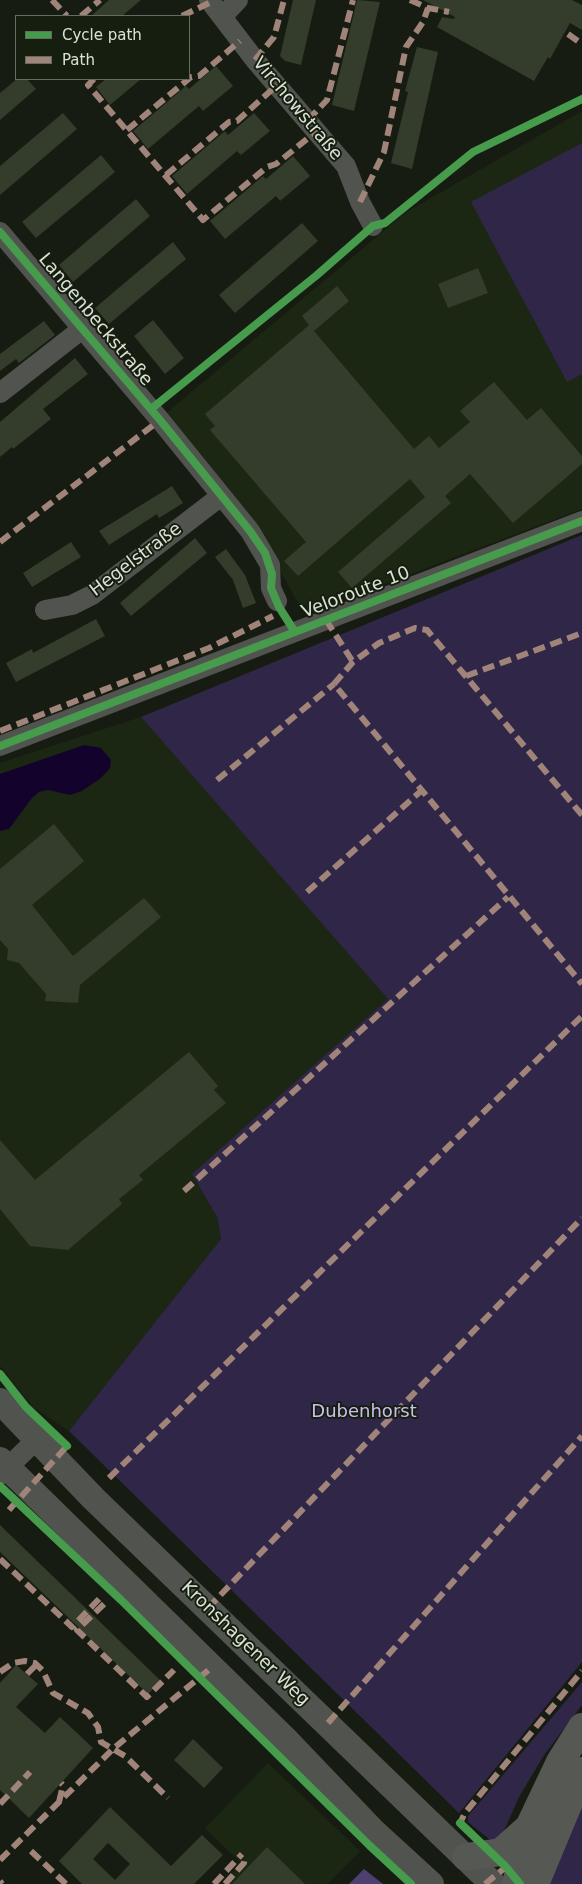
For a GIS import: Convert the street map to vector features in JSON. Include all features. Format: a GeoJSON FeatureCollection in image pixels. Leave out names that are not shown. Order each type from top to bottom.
{"type":"FeatureCollection","features":[{"type":"Feature","properties":{"kind":"highway"},"geometry":{"type":"LineString","coordinates":[[516,1884],[528,1827],[560,1762],[582,1727]]}},
{"type":"Feature","properties":{"kind":"highway"},"geometry":{"type":"LineString","coordinates":[[534,1884],[582,1771]]}},
{"type":"Feature","properties":{"kind":"highway"},"geometry":{"type":"LineString","coordinates":[[466,1857],[501,1852],[528,1827]]}},
{"type":"Feature","properties":{"kind":"main road","name":"Kronshagener Weg"},"geometry":{"type":"LineString","coordinates":[[0,1401],[36,1440],[493,1884]]}},
{"type":"Feature","properties":{"kind":"main road"},"geometry":{"type":"LineString","coordinates":[[2,1468],[285,1739],[372,1830],[430,1884]]}},
{"type":"Feature","properties":{"kind":"street","name":"Virchowstraße"},"geometry":{"type":"LineString","coordinates":[[209,0],[255,60],[346,166],[360,202],[373,226]]}},
{"type":"Feature","properties":{"kind":"street"},"geometry":{"type":"LineString","coordinates":[[223,16],[238,0]]}},
{"type":"Feature","properties":{"kind":"street","name":"Langenbeckstraße"},"geometry":{"type":"LineString","coordinates":[[0,232],[250,531],[270,565],[271,588],[277,601]]}},
{"type":"Feature","properties":{"kind":"street"},"geometry":{"type":"LineString","coordinates":[[0,393],[82,329]]}},
{"type":"Feature","properties":{"kind":"street","name":"Hegelstraße"},"geometry":{"type":"LineString","coordinates":[[45,610],[72,605],[92,595],[221,496]]}},
{"type":"Feature","properties":{"kind":"street","name":"Veloroute 10"},"geometry":{"type":"LineString","coordinates":[[0,746],[582,521]]}},
{"type":"Feature","properties":{"kind":"street"},"geometry":{"type":"LineString","coordinates":[[2,1468],[36,1440]]}},
{"type":"Feature","properties":{"kind":"shaded area"},"geometry":{"type":"Polygon","coordinates":[[[582,111],[582,509],[358,594],[300,606],[261,537],[163,416],[405,213],[582,111]]]}},
{"type":"Feature","properties":{"kind":"shaded area"},"geometry":{"type":"Polygon","coordinates":[[[141,717],[388,999],[192,1174],[217,1217],[221,1239],[69,1431],[33,1407],[0,1366],[0,763],[141,717]]]}},
{"type":"Feature","properties":{"kind":"shaded area"},"geometry":{"type":"Polygon","coordinates":[[[84,745],[101,748],[111,760],[110,768],[101,778],[82,791],[70,795],[48,790],[39,792],[32,798],[9,829],[0,831],[0,774],[84,745]]]}},
{"type":"Feature","properties":{"kind":"shaded area"},"geometry":{"type":"Polygon","coordinates":[[[268,1763],[360,1851],[328,1884],[222,1884],[241,1863],[205,1828],[268,1763]]]}},
{"type":"Feature","properties":{"kind":"shaded area"},"geometry":{"type":"Polygon","coordinates":[[[364,1869],[383,1884],[349,1884],[364,1869]]]}},
{"type":"Feature","properties":{"kind":"green space"},"geometry":{"type":"Polygon","coordinates":[[[582,143],[582,374],[567,382],[471,202],[582,143]]]}},
{"type":"Feature","properties":{"kind":"green space","name":"Dubenhorst"},"geometry":{"type":"Polygon","coordinates":[[[582,535],[582,1662],[459,1813],[69,1431],[221,1239],[217,1217],[192,1174],[388,999],[141,717],[582,535]]]}},
{"type":"Feature","properties":{"kind":"green space"},"geometry":{"type":"Polygon","coordinates":[[[582,1682],[582,1705],[544,1755],[519,1797],[503,1833],[494,1843],[468,1822],[468,1816],[582,1682]]]}},
{"type":"Feature","properties":{"kind":"green space"},"geometry":{"type":"Polygon","coordinates":[[[582,1784],[582,1884],[540,1884],[582,1784]]]}},
{"type":"Feature","properties":{"kind":"building"},"geometry":{"type":"Polygon","coordinates":[[[109,0],[141,0],[123,15],[92,15],[109,0]]]}},
{"type":"Feature","properties":{"kind":"building"},"geometry":{"type":"Polygon","coordinates":[[[293,0],[316,0],[301,65],[285,61],[280,56],[293,0]]]}},
{"type":"Feature","properties":{"kind":"building"},"geometry":{"type":"Polygon","coordinates":[[[357,0],[380,2],[354,111],[332,105],[357,0]]]}},
{"type":"Feature","properties":{"kind":"building"},"geometry":{"type":"Polygon","coordinates":[[[423,0],[572,0],[582,5],[582,30],[570,23],[550,59],[548,57],[534,81],[437,27],[442,17],[454,19],[455,17],[423,0]]]}},
{"type":"Feature","properties":{"kind":"building"},"geometry":{"type":"Polygon","coordinates":[[[417,47],[438,52],[412,169],[391,163],[408,92],[405,91],[417,47]]]}},
{"type":"Feature","properties":{"kind":"building"},"geometry":{"type":"Polygon","coordinates":[[[216,66],[233,86],[203,111],[199,106],[148,149],[133,131],[186,86],[189,89],[216,66]]]}},
{"type":"Feature","properties":{"kind":"building"},"geometry":{"type":"Polygon","coordinates":[[[16,80],[28,80],[36,89],[0,120],[0,93],[16,80]]]}},
{"type":"Feature","properties":{"kind":"building"},"geometry":{"type":"Polygon","coordinates":[[[105,80],[140,80],[110,105],[96,87],[105,80]]]}},
{"type":"Feature","properties":{"kind":"building"},"geometry":{"type":"Polygon","coordinates":[[[63,113],[77,129],[0,195],[0,166],[63,113]]]}},
{"type":"Feature","properties":{"kind":"building"},"geometry":{"type":"Polygon","coordinates":[[[254,113],[270,131],[241,155],[237,151],[187,194],[172,176],[225,131],[228,135],[254,113]]]}},
{"type":"Feature","properties":{"kind":"building"},"geometry":{"type":"Polygon","coordinates":[[[101,155],[115,172],[36,238],[22,222],[101,155]]]}},
{"type":"Feature","properties":{"kind":"building"},"geometry":{"type":"Polygon","coordinates":[[[293,156],[310,176],[280,201],[276,196],[225,239],[210,221],[263,176],[266,179],[293,156]]]}},
{"type":"Feature","properties":{"kind":"building"},"geometry":{"type":"Polygon","coordinates":[[[136,199],[150,216],[73,282],[59,265],[136,199]]]}},
{"type":"Feature","properties":{"kind":"building"},"geometry":{"type":"Polygon","coordinates":[[[302,223],[318,241],[235,313],[219,295],[302,223]]]}},
{"type":"Feature","properties":{"kind":"building"},"geometry":{"type":"Polygon","coordinates":[[[173,242],[186,259],[109,324],[95,308],[173,242]]]}},
{"type":"Feature","properties":{"kind":"building"},"geometry":{"type":"Polygon","coordinates":[[[478,268],[488,293],[448,308],[438,284],[478,268]]]}},
{"type":"Feature","properties":{"kind":"building"},"geometry":{"type":"Polygon","coordinates":[[[337,286],[349,301],[314,331],[414,449],[429,436],[439,448],[470,422],[460,411],[494,382],[527,420],[541,408],[582,456],[582,464],[513,523],[470,474],[445,496],[451,503],[352,588],[338,572],[425,497],[410,479],[298,576],[284,561],[306,542],[210,430],[215,426],[205,414],[309,325],[302,316],[337,286]]]}},
{"type":"Feature","properties":{"kind":"building"},"geometry":{"type":"Polygon","coordinates":[[[153,320],[184,358],[165,374],[134,336],[153,320]]]}},
{"type":"Feature","properties":{"kind":"building"},"geometry":{"type":"Polygon","coordinates":[[[44,321],[55,335],[19,363],[16,359],[0,371],[0,354],[44,321]]]}},
{"type":"Feature","properties":{"kind":"building"},"geometry":{"type":"Polygon","coordinates":[[[75,358],[88,374],[43,409],[51,419],[0,457],[0,422],[75,358]]]}},
{"type":"Feature","properties":{"kind":"building"},"geometry":{"type":"Polygon","coordinates":[[[172,486],[183,503],[159,518],[157,514],[109,545],[99,531],[172,486]]]}},
{"type":"Feature","properties":{"kind":"building"},"geometry":{"type":"Polygon","coordinates":[[[195,538],[207,553],[131,616],[120,603],[195,538]]]}},
{"type":"Feature","properties":{"kind":"building"},"geometry":{"type":"Polygon","coordinates":[[[71,542],[81,557],[32,587],[23,573],[71,542]]]}},
{"type":"Feature","properties":{"kind":"building"},"geometry":{"type":"Polygon","coordinates":[[[226,549],[245,575],[256,603],[243,608],[233,580],[215,557],[226,549]]]}},
{"type":"Feature","properties":{"kind":"building"},"geometry":{"type":"Polygon","coordinates":[[[96,619],[105,636],[16,682],[6,663],[32,649],[33,653],[96,619]]]}},
{"type":"Feature","properties":{"kind":"building"},"geometry":{"type":"Polygon","coordinates":[[[54,824],[84,861],[32,905],[73,956],[144,898],[161,917],[80,985],[78,1003],[45,1001],[46,994],[19,963],[7,960],[8,949],[0,940],[0,869],[54,824]]]}},
{"type":"Feature","properties":{"kind":"building"},"geometry":{"type":"Polygon","coordinates":[[[189,1052],[218,1086],[214,1090],[226,1103],[139,1175],[143,1180],[119,1199],[122,1204],[68,1250],[30,1246],[0,1209],[0,1140],[35,1180],[189,1052]]]}},
{"type":"Feature","properties":{"kind":"building"},"geometry":{"type":"Polygon","coordinates":[[[0,1525],[161,1681],[148,1694],[0,1552],[0,1525]]]}},
{"type":"Feature","properties":{"kind":"building"},"geometry":{"type":"Polygon","coordinates":[[[16,1665],[38,1684],[16,1707],[45,1733],[60,1717],[93,1748],[29,1818],[0,1790],[0,1683],[16,1665]]]}},
{"type":"Feature","properties":{"kind":"building"},"geometry":{"type":"Polygon","coordinates":[[[193,1739],[223,1768],[204,1788],[174,1760],[193,1739]]]}},
{"type":"Feature","properties":{"kind":"building"},"geometry":{"type":"Polygon","coordinates":[[[110,1807],[171,1866],[202,1835],[223,1855],[194,1884],[82,1884],[59,1861],[110,1807]],[[108,1843],[93,1859],[115,1880],[130,1864],[108,1843]]]}},
{"type":"Feature","properties":{"kind":"building"},"geometry":{"type":"Polygon","coordinates":[[[267,1847],[305,1884],[232,1884],[267,1847]]]}},
{"type":"Feature","properties":{"kind":"marked path"},"geometry":{"type":"LineString","coordinates":[[52,0],[66,15]]}},
{"type":"Feature","properties":{"kind":"marked path"},"geometry":{"type":"LineString","coordinates":[[82,15],[100,0]]}},
{"type":"Feature","properties":{"kind":"marked path"},"geometry":{"type":"LineString","coordinates":[[255,60],[274,37],[284,0]]}},
{"type":"Feature","properties":{"kind":"marked path"},"geometry":{"type":"LineString","coordinates":[[308,120],[327,100],[353,0]]}},
{"type":"Feature","properties":{"kind":"marked path"},"geometry":{"type":"LineString","coordinates":[[410,0],[428,8],[449,12]]}},
{"type":"Feature","properties":{"kind":"marked path"},"geometry":{"type":"LineString","coordinates":[[184,15],[211,2]]}},
{"type":"Feature","properties":{"kind":"marked path"},"geometry":{"type":"LineString","coordinates":[[360,202],[384,152],[406,47],[423,22],[428,8]]}},
{"type":"Feature","properties":{"kind":"marked path"},"geometry":{"type":"LineString","coordinates":[[568,34],[582,44]]}},
{"type":"Feature","properties":{"kind":"marked path"},"geometry":{"type":"LineString","coordinates":[[190,78],[199,76],[240,41]]}},
{"type":"Feature","properties":{"kind":"marked path"},"geometry":{"type":"LineString","coordinates":[[93,80],[88,85],[203,220],[267,167],[276,164],[317,131]]}},
{"type":"Feature","properties":{"kind":"marked path"},"geometry":{"type":"LineString","coordinates":[[127,130],[187,80]]}},
{"type":"Feature","properties":{"kind":"marked path"},"geometry":{"type":"LineString","coordinates":[[166,175],[229,122],[237,121],[277,85]]}},
{"type":"Feature","properties":{"kind":"marked path"},"geometry":{"type":"LineString","coordinates":[[0,542],[160,420]]}},
{"type":"Feature","properties":{"kind":"marked path"},"geometry":{"type":"LineString","coordinates":[[0,731],[209,648],[273,616]]}},
{"type":"Feature","properties":{"kind":"marked path"},"geometry":{"type":"LineString","coordinates":[[326,620],[353,662]]}},
{"type":"Feature","properties":{"kind":"marked path"},"geometry":{"type":"LineString","coordinates":[[582,815],[427,630],[415,628],[379,643],[353,662],[334,684],[582,984]]}},
{"type":"Feature","properties":{"kind":"marked path"},"geometry":{"type":"LineString","coordinates":[[466,676],[582,633]]}},
{"type":"Feature","properties":{"kind":"marked path"},"geometry":{"type":"LineString","coordinates":[[217,780],[334,684]]}},
{"type":"Feature","properties":{"kind":"marked path"},"geometry":{"type":"LineString","coordinates":[[307,892],[421,791]]}},
{"type":"Feature","properties":{"kind":"marked path"},"geometry":{"type":"LineString","coordinates":[[184,1191],[508,897]]}},
{"type":"Feature","properties":{"kind":"marked path"},"geometry":{"type":"LineString","coordinates":[[109,1478],[582,1016]]}},
{"type":"Feature","properties":{"kind":"marked path"},"geometry":{"type":"LineString","coordinates":[[208,1608],[582,1218]]}},
{"type":"Feature","properties":{"kind":"marked path"},"geometry":{"type":"LineString","coordinates":[[328,1723],[582,1436]]}},
{"type":"Feature","properties":{"kind":"marked path"},"geometry":{"type":"LineString","coordinates":[[9,1510],[67,1446],[65,1443]]}},
{"type":"Feature","properties":{"kind":"marked path"},"geometry":{"type":"LineString","coordinates":[[0,1559],[72,1627],[99,1599]]}},
{"type":"Feature","properties":{"kind":"marked path"},"geometry":{"type":"LineString","coordinates":[[104,1604],[77,1630],[147,1697],[174,1670]]}},
{"type":"Feature","properties":{"kind":"marked path"},"geometry":{"type":"LineString","coordinates":[[0,1672],[13,1663],[25,1661],[35,1663],[43,1671],[53,1693],[88,1713],[98,1727],[101,1742],[125,1756],[168,1798]]}},
{"type":"Feature","properties":{"kind":"marked path"},"geometry":{"type":"LineString","coordinates":[[27,1674],[37,1664]]}},
{"type":"Feature","properties":{"kind":"marked path"},"geometry":{"type":"LineString","coordinates":[[0,1860],[114,1748],[211,1668]]}},
{"type":"Feature","properties":{"kind":"marked path"},"geometry":{"type":"LineString","coordinates":[[462,1826],[460,1823],[465,1813],[582,1671]]}},
{"type":"Feature","properties":{"kind":"marked path"},"geometry":{"type":"LineString","coordinates":[[0,1804],[30,1772]]}},
{"type":"Feature","properties":{"kind":"marked path"},"geometry":{"type":"LineString","coordinates":[[59,1802],[63,1785],[61,1783]]}},
{"type":"Feature","properties":{"kind":"marked path"},"geometry":{"type":"LineString","coordinates":[[31,1851],[66,1884]]}},
{"type":"Feature","properties":{"kind":"marked path"},"geometry":{"type":"LineString","coordinates":[[214,1884],[242,1854]]}},
{"type":"Feature","properties":{"kind":"marked path"},"geometry":{"type":"LineString","coordinates":[[225,1884],[244,1863],[245,1857]]}},
{"type":"Feature","properties":{"kind":"marked path"},"geometry":{"type":"LineString","coordinates":[[485,1884],[506,1867]]}},
{"type":"Feature","properties":{"kind":"cycle path"},"geometry":{"type":"LineString","coordinates":[[151,409],[317,275],[373,226],[385,223],[473,152],[582,99]]}},
{"type":"Feature","properties":{"kind":"cycle path"},"geometry":{"type":"LineString","coordinates":[[0,232],[160,420],[250,531],[265,553],[272,574],[271,588],[279,607],[295,632]]}},
{"type":"Feature","properties":{"kind":"cycle path"},"geometry":{"type":"LineString","coordinates":[[0,746],[582,521]]}},
{"type":"Feature","properties":{"kind":"cycle path"},"geometry":{"type":"LineString","coordinates":[[0,1374],[26,1407],[67,1446]]}},
{"type":"Feature","properties":{"kind":"cycle path"},"geometry":{"type":"LineString","coordinates":[[0,1486],[121,1600],[370,1846],[411,1884]]}},
{"type":"Feature","properties":{"kind":"cycle path"},"geometry":{"type":"LineString","coordinates":[[460,1823],[506,1867],[520,1884]]}}]}
